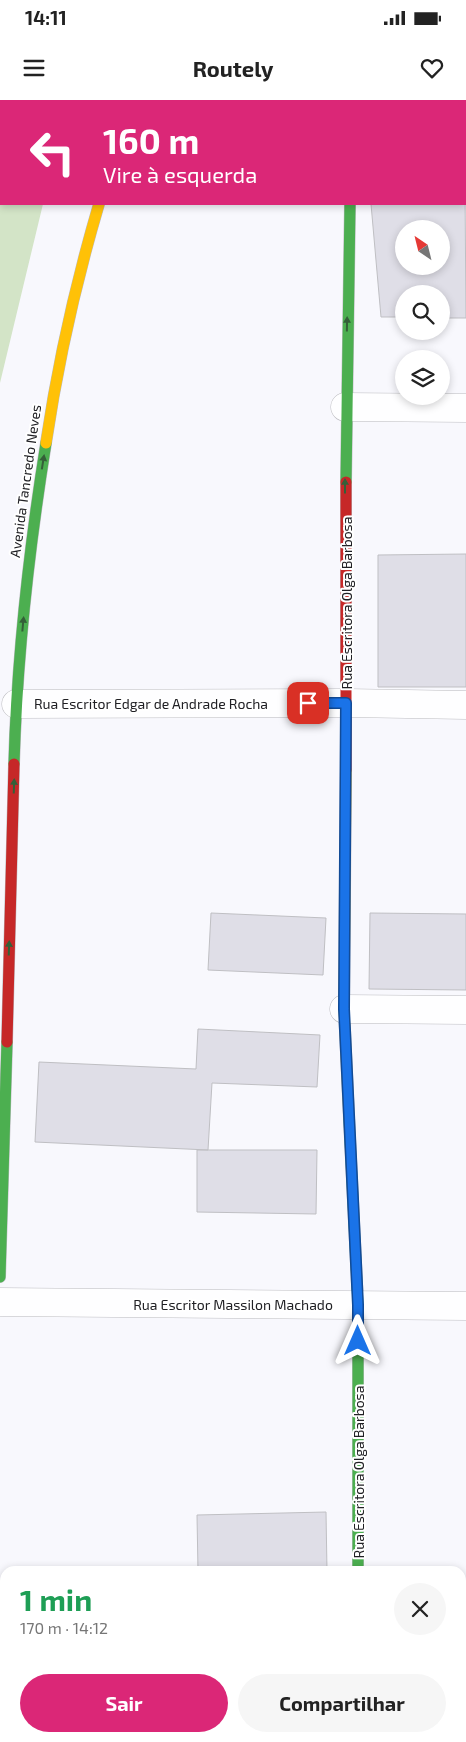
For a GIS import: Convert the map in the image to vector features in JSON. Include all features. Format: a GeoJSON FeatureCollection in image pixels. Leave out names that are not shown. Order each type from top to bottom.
{"type":"FeatureCollection","features":[{"type":"Feature","properties":{"kind":"street","name":"Avenida Tancredo Neves"},"geometry":{"type":"LineString","coordinates":[[0,1277],[16,704],[30,545],[56,376],[86,248],[99,205]]}},
{"type":"Feature","properties":{"kind":"street","name":"Rua Escritora Olga Barbosa"},"geometry":{"type":"LineString","coordinates":[[350,205],[345,407],[344,1009],[358,1305],[358,1566]]}},
{"type":"Feature","properties":{"kind":"street"},"geometry":{"type":"LineString","coordinates":[[345,407],[466,408]]}},
{"type":"Feature","properties":{"kind":"street","name":"Rua Escritor Edgar de Andrade Rocha"},"geometry":{"type":"LineString","coordinates":[[16,704],[346,703],[466,705]]}},
{"type":"Feature","properties":{"kind":"street"},"geometry":{"type":"LineString","coordinates":[[344,1009],[466,1010]]}},
{"type":"Feature","properties":{"kind":"street","name":"Rua Escritor Massilon Machado"},"geometry":{"type":"LineString","coordinates":[[0,1302],[466,1306]]}},
{"type":"Feature","properties":{"kind":"green space"},"geometry":{"type":"Polygon","coordinates":[[[0,205],[43,205],[0,383],[0,205]]]}},
{"type":"Feature","properties":{"kind":"building"},"geometry":{"type":"Polygon","coordinates":[[[371,205],[465,205],[466,318],[450,318],[450,285],[395,285],[395,317],[381,317],[371,205]]]}},
{"type":"Feature","properties":{"kind":"building"},"geometry":{"type":"Polygon","coordinates":[[[466,554],[466,687],[378,687],[378,555],[466,554]]]}},
{"type":"Feature","properties":{"kind":"building"},"geometry":{"type":"Polygon","coordinates":[[[211,913],[326,918],[323,975],[208,970],[211,913]]]}},
{"type":"Feature","properties":{"kind":"building"},"geometry":{"type":"Polygon","coordinates":[[[370,913],[466,914],[466,990],[369,989],[370,913]]]}},
{"type":"Feature","properties":{"kind":"building"},"geometry":{"type":"Polygon","coordinates":[[[198,1029],[320,1035],[317,1087],[212,1083],[208,1150],[35,1142],[39,1062],[196,1069],[198,1029]]]}},
{"type":"Feature","properties":{"kind":"building"},"geometry":{"type":"Polygon","coordinates":[[[197,1150],[317,1150],[316,1214],[197,1212],[197,1150]]]}},
{"type":"Feature","properties":{"kind":"building"},"geometry":{"type":"Polygon","coordinates":[[[326,1512],[327,1566],[198,1566],[197,1515],[326,1512]]]}},
{"type":"Feature","properties":{"kind":"traffic: fast"},"geometry":{"type":"LineString","coordinates":[[346,482],[350,205]]}},
{"type":"Feature","properties":{"kind":"traffic: fast"},"geometry":{"type":"LineString","coordinates":[[14,764],[18,683],[25,603],[46,443]]}},
{"type":"Feature","properties":{"kind":"traffic: fast"},"geometry":{"type":"LineString","coordinates":[[0,1277],[7,1042]]}},
{"type":"Feature","properties":{"kind":"traffic: fast"},"geometry":{"type":"LineString","coordinates":[[349,1118],[358,1305],[358,1566]]}},
{"type":"Feature","properties":{"kind":"traffic: slow"},"geometry":{"type":"LineString","coordinates":[[46,443],[68,322],[99,205]]}},
{"type":"Feature","properties":{"kind":"traffic: slow"},"geometry":{"type":"LineString","coordinates":[[346,770],[344,1009],[349,1118]]}},
{"type":"Feature","properties":{"kind":"traffic: jam"},"geometry":{"type":"LineString","coordinates":[[346,482],[346,770]]}},
{"type":"Feature","properties":{"kind":"traffic: jam"},"geometry":{"type":"LineString","coordinates":[[7,1042],[14,764]]}},
{"type":"Feature","properties":{"kind":"route"},"geometry":{"type":"LineString","coordinates":[[308,703],[346,703],[344,1009],[358,1305],[358,1341]]}}]}
